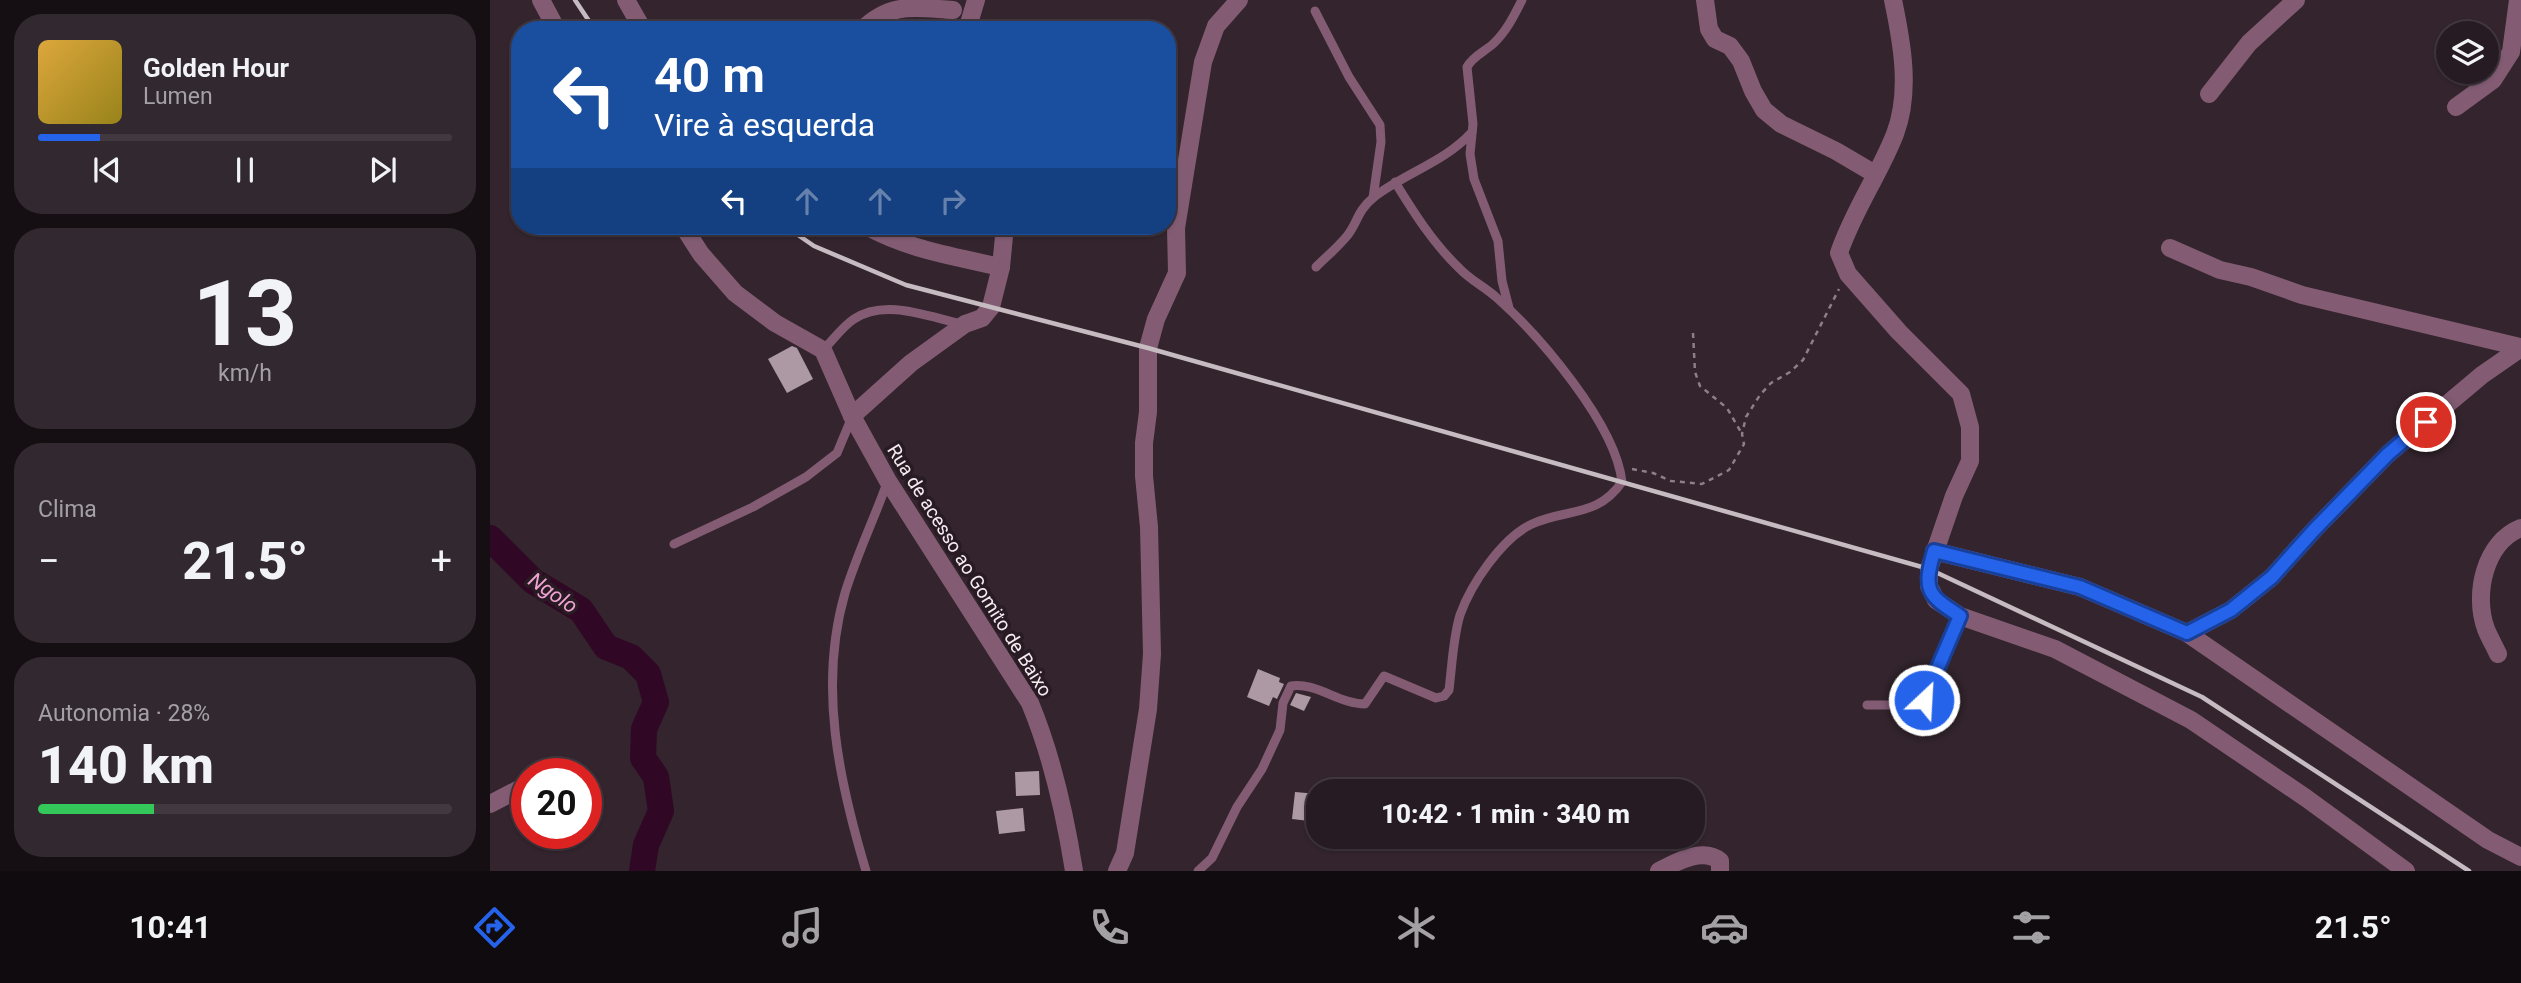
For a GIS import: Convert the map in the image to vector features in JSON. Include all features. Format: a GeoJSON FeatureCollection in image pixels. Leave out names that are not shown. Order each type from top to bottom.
{"type":"FeatureCollection","features":[{"type":"Feature","properties":{"kind":"street"},"geometry":{"type":"LineString","coordinates":[[541,0],[552,21]]}},
{"type":"Feature","properties":{"kind":"street"},"geometry":{"type":"LineString","coordinates":[[626,0],[638,21]]}},
{"type":"Feature","properties":{"kind":"street"},"geometry":{"type":"LineString","coordinates":[[969,21],[976,0]]}},
{"type":"Feature","properties":{"kind":"street"},"geometry":{"type":"LineString","coordinates":[[1117,871],[1125,853],[1148,709],[1152,654],[1149,527],[1143,443],[1149,412],[1148,348],[1156,319],[1177,272],[1176,228],[1203,62],[1216,26],[1239,0]]}},
{"type":"Feature","properties":{"kind":"street"},"geometry":{"type":"LineString","coordinates":[[1705,0],[1709,29],[1715,38],[1730,46],[1741,61],[1764,110],[1781,124],[1875,174]]}},
{"type":"Feature","properties":{"kind":"street"},"geometry":{"type":"LineString","coordinates":[[1893,0],[1901,36],[1905,85],[1896,133],[1839,253],[1848,274],[1899,332],[1961,394],[1970,427],[1970,461],[1929,569],[1929,586],[1936,600],[1960,616],[2055,649],[2191,720],[2306,798],[2406,871]]}},
{"type":"Feature","properties":{"kind":"street"},"geometry":{"type":"LineString","coordinates":[[2209,94],[2249,43],[2296,0]]}},
{"type":"Feature","properties":{"kind":"street"},"geometry":{"type":"LineString","coordinates":[[2456,107],[2493,80],[2511,52],[2518,0]]}},
{"type":"Feature","properties":{"kind":"street"},"geometry":{"type":"LineString","coordinates":[[871,21],[895,8],[952,5],[963,21]]}},
{"type":"Feature","properties":{"kind":"street"},"geometry":{"type":"LineString","coordinates":[[689,235],[701,254],[735,293],[775,323],[823,350]]}},
{"type":"Feature","properties":{"kind":"street"},"geometry":{"type":"LineString","coordinates":[[883,235],[938,253],[1001,267]]}},
{"type":"Feature","properties":{"kind":"street"},"geometry":{"type":"LineString","coordinates":[[852,416],[911,363],[965,324],[982,318],[991,307],[1001,267],[1004,235]]}},
{"type":"Feature","properties":{"kind":"street"},"geometry":{"type":"LineString","coordinates":[[2170,248],[2220,270],[2251,277],[2302,295],[2520,347]]}},
{"type":"Feature","properties":{"kind":"street"},"geometry":{"type":"LineString","coordinates":[[2187,633],[2231,610],[2272,577],[2388,454],[2482,375],[2520,347]]}},
{"type":"Feature","properties":{"kind":"street","name":"Rua de acesso ao Gomito de Baixo"},"geometry":{"type":"LineString","coordinates":[[823,350],[852,416],[888,481],[1030,703],[1045,744],[1068,832],[1074,871]]}},
{"type":"Feature","properties":{"kind":"street"},"geometry":{"type":"LineString","coordinates":[[2498,654],[2485,626],[2481,593],[2483,582],[2487,561],[2510,533],[2521,528]]}},
{"type":"Feature","properties":{"kind":"street"},"geometry":{"type":"LineString","coordinates":[[1934,551],[2080,587],[2187,633],[2488,840],[2521,857]]}},
{"type":"Feature","properties":{"kind":"street"},"geometry":{"type":"LineString","coordinates":[[490,804],[511,793]]}},
{"type":"Feature","properties":{"kind":"street"},"geometry":{"type":"LineString","coordinates":[[1659,871],[1700,854],[1712,855],[1720,861],[1720,871]]}},
{"type":"Feature","properties":{"kind":"lane"},"geometry":{"type":"LineString","coordinates":[[1510,309],[1502,281],[1498,241],[1474,179],[1470,154],[1474,131],[1467,67],[1472,59],[1492,44],[1506,28],[1522,0]]}},
{"type":"Feature","properties":{"kind":"lane"},"geometry":{"type":"LineString","coordinates":[[1315,11],[1349,77],[1380,125],[1381,142],[1373,198]]}},
{"type":"Feature","properties":{"kind":"lane"},"geometry":{"type":"LineString","coordinates":[[1316,267],[1348,235],[1359,211],[1373,198],[1395,182],[1441,158],[1464,142],[1474,131]]}},
{"type":"Feature","properties":{"kind":"lane"},"geometry":{"type":"LineString","coordinates":[[1198,871],[1212,858],[1237,807],[1262,769],[1280,730],[1283,703],[1291,686],[1302,684],[1337,699],[1365,704],[1384,677],[1436,698],[1444,696],[1449,690],[1460,617],[1493,557],[1511,538],[1533,524],[1587,509],[1612,496],[1622,482],[1621,467],[1587,402],[1510,309],[1460,270],[1426,232],[1395,182]]}},
{"type":"Feature","properties":{"kind":"lane"},"geometry":{"type":"LineString","coordinates":[[823,350],[853,319],[870,311],[891,309],[965,324]]}},
{"type":"Feature","properties":{"kind":"lane"},"geometry":{"type":"LineString","coordinates":[[674,544],[753,507],[806,477],[837,453],[852,416]]}},
{"type":"Feature","properties":{"kind":"lane"},"geometry":{"type":"LineString","coordinates":[[866,871],[850,817],[832,711],[835,644],[846,592],[888,481]]}},
{"type":"Feature","properties":{"kind":"lane"},"geometry":{"type":"LineString","coordinates":[[1867,705],[1912,705],[1924,700],[1960,616]]}},
{"type":"Feature","properties":{"kind":"path"},"geometry":{"type":"LineString","coordinates":[[1742,434],[1746,418],[1759,395],[1803,360],[1848,274]]}},
{"type":"Feature","properties":{"kind":"path"},"geometry":{"type":"LineString","coordinates":[[1621,467],[1653,473],[1671,481],[1702,484],[1729,470],[1744,444],[1742,434],[1727,408],[1700,386],[1695,372],[1693,332]]}},
{"type":"Feature","properties":{"kind":"building"},"geometry":{"type":"Polygon","coordinates":[[[792,346],[797,348],[813,379],[787,393],[768,359],[792,346]]]}},
{"type":"Feature","properties":{"kind":"building"},"geometry":{"type":"Polygon","coordinates":[[[1258,669],[1280,678],[1279,682],[1284,684],[1277,699],[1273,697],[1269,706],[1247,697],[1258,669]]]}},
{"type":"Feature","properties":{"kind":"building"},"geometry":{"type":"Polygon","coordinates":[[[1296,693],[1311,697],[1304,711],[1290,705],[1296,693]]]}},
{"type":"Feature","properties":{"kind":"building"},"geometry":{"type":"Polygon","coordinates":[[[1039,771],[1040,795],[1016,796],[1015,772],[1039,771]]]}},
{"type":"Feature","properties":{"kind":"building"},"geometry":{"type":"Polygon","coordinates":[[[1295,792],[1306,793],[1306,821],[1292,819],[1295,792]]]}},
{"type":"Feature","properties":{"kind":"building"},"geometry":{"type":"Polygon","coordinates":[[[1023,808],[1025,831],[999,834],[996,811],[1023,808]]]}},
{"type":"Feature","properties":{"kind":"waterway","name":"Ngolo"},"geometry":{"type":"LineString","coordinates":[[490,538],[533,581],[581,610],[606,647],[631,657],[648,674],[656,702],[644,729],[643,758],[656,777],[661,811],[646,845],[642,871]]}},
{"type":"Feature","properties":{"kind":"railway"},"geometry":{"type":"LineString","coordinates":[[575,0],[589,21]]}},
{"type":"Feature","properties":{"kind":"railway"},"geometry":{"type":"LineString","coordinates":[[798,235],[814,246],[906,285],[1148,348],[1929,569],[2202,697],[2469,871]]}},
{"type":"Feature","properties":{"kind":"route"},"geometry":{"type":"LineString","coordinates":[[1924,700],[1960,616],[1936,600],[1929,586],[1929,569],[1934,551],[2080,587],[2187,633],[2231,610],[2272,577],[2388,454],[2426,422]]}}]}
